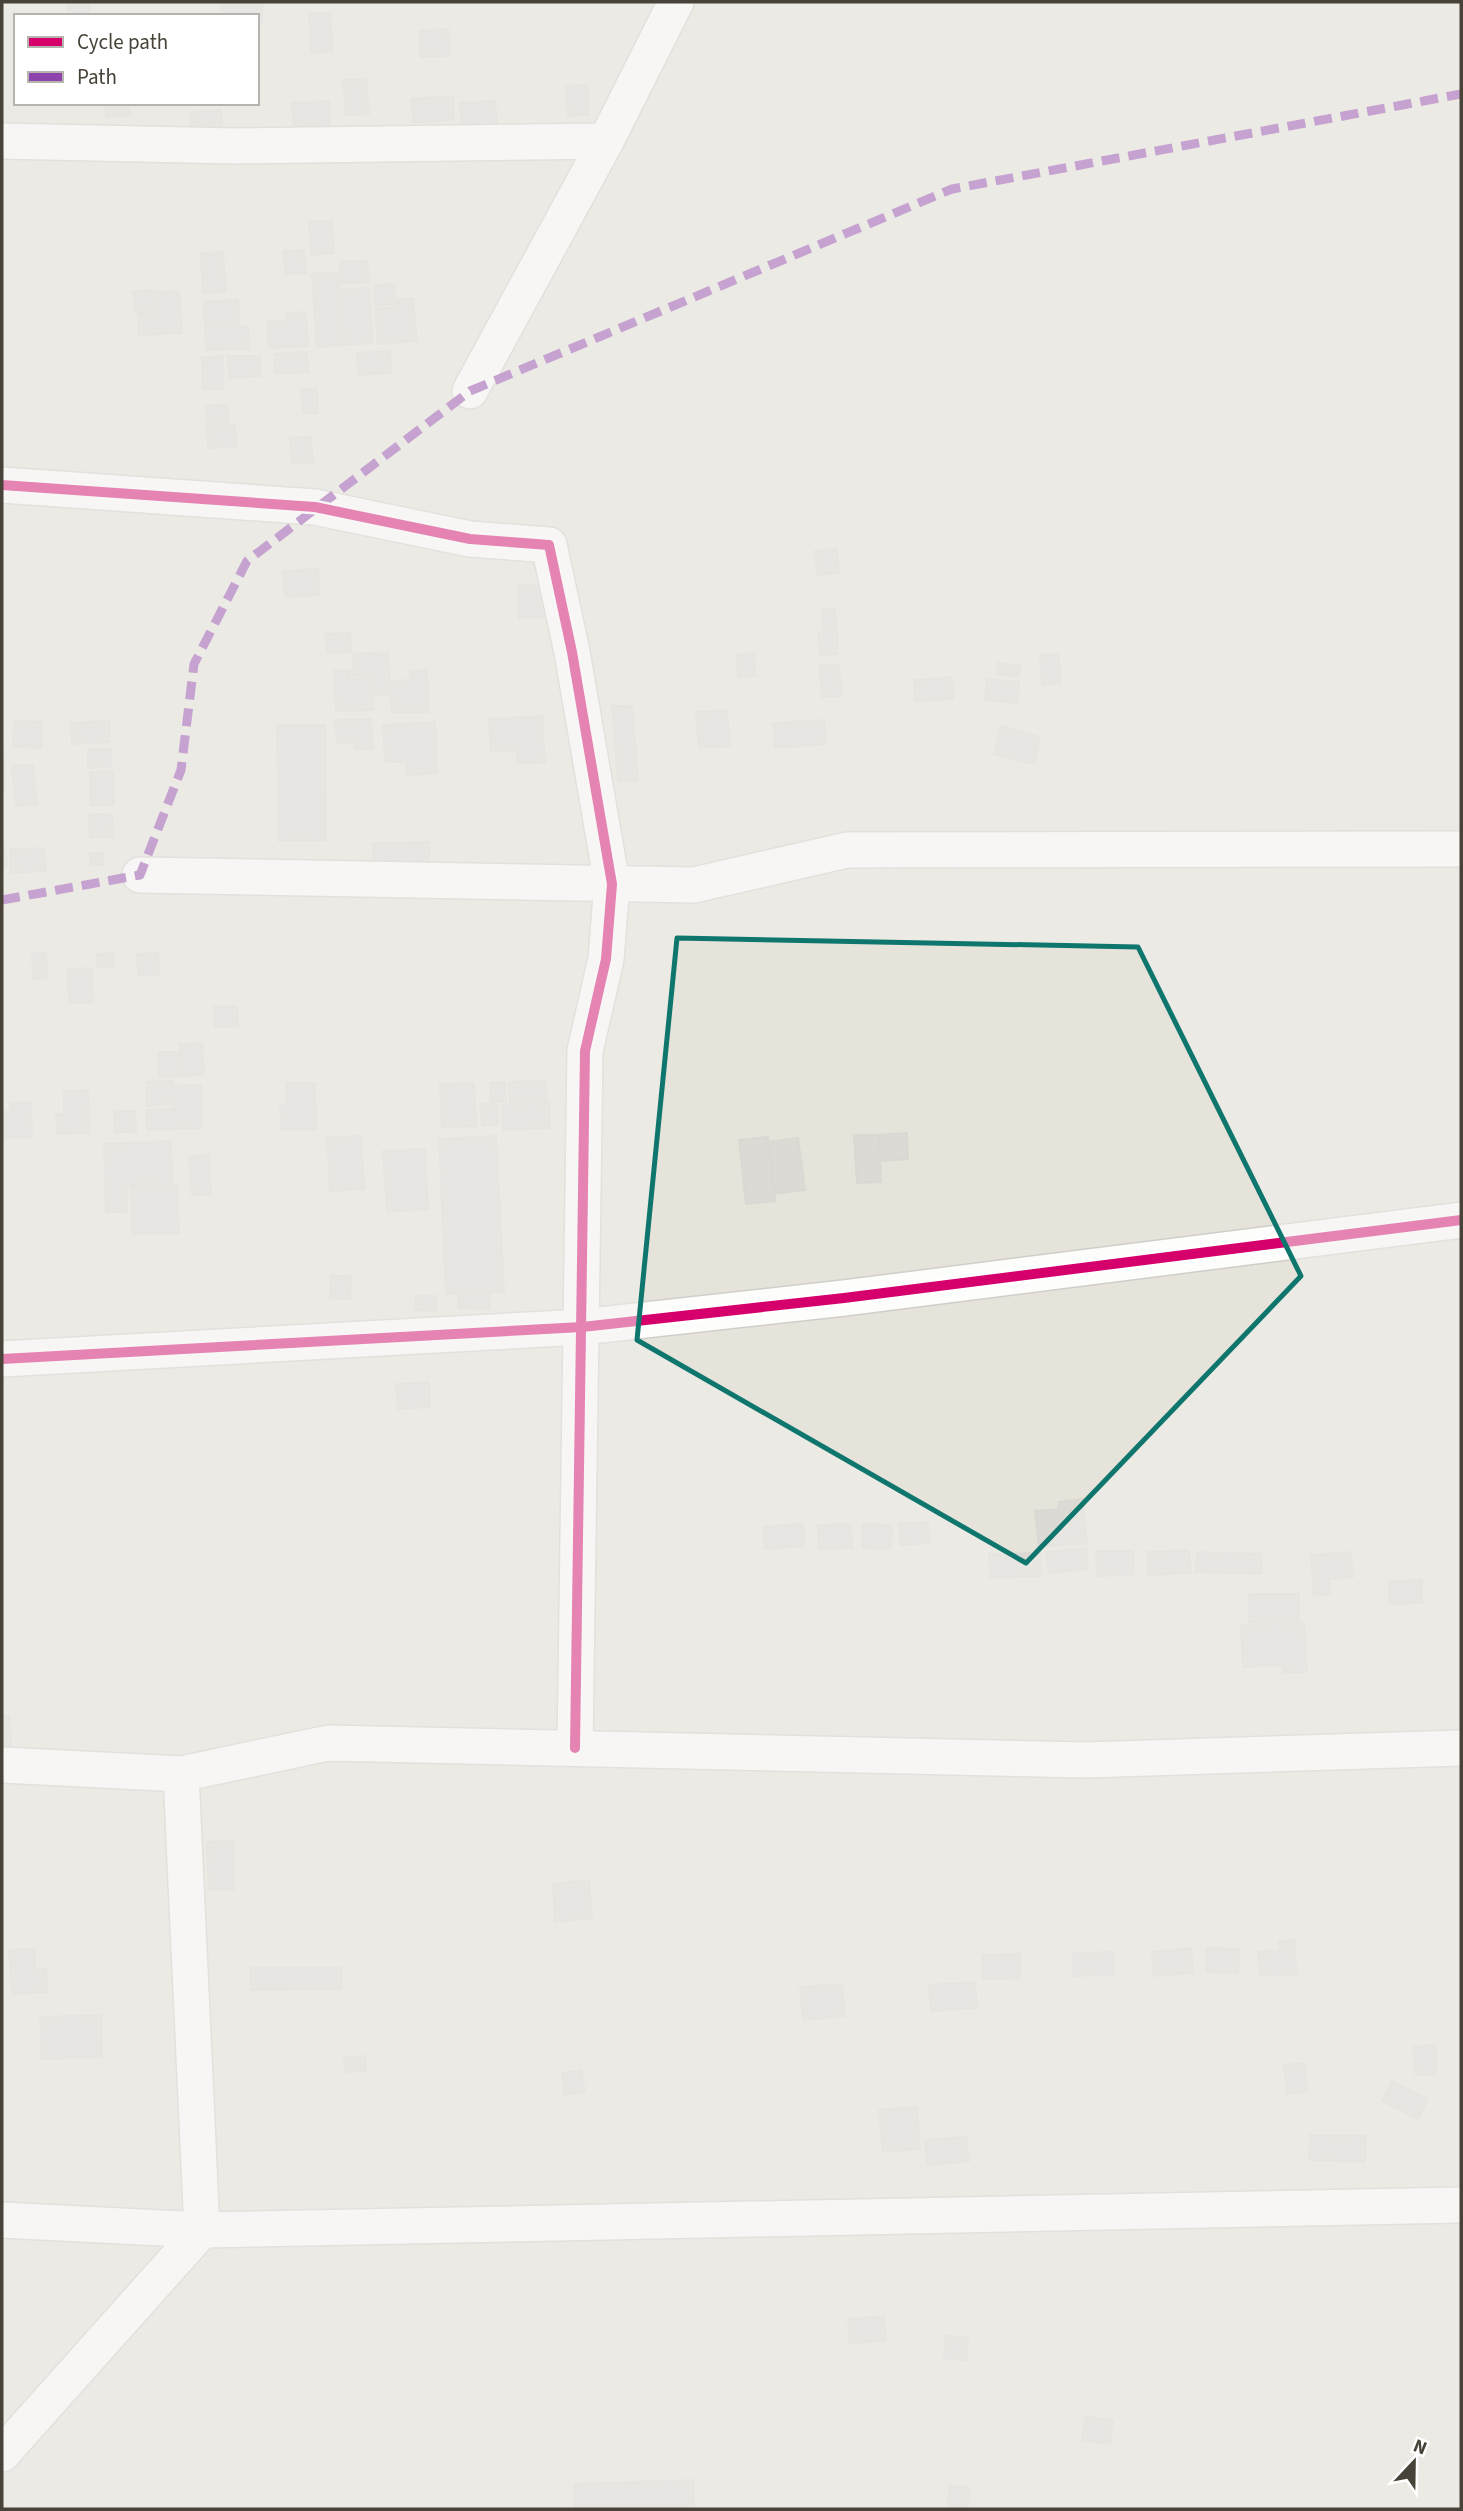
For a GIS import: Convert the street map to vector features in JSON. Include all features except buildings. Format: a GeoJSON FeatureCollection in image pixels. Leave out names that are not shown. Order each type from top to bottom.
{"type":"FeatureCollection","features":[{"type":"Feature","properties":{"kind":"street"},"geometry":{"type":"LineString","coordinates":[[470,391],[606,141],[676,2]]}},
{"type":"Feature","properties":{"kind":"street"},"geometry":{"type":"LineString","coordinates":[[2,141],[234,146],[606,141]]}},
{"type":"Feature","properties":{"kind":"street"},"geometry":{"type":"LineString","coordinates":[[2,485],[315,507],[470,539],[549,545],[572,652],[612,884],[606,959],[586,1051],[575,1748]]}},
{"type":"Feature","properties":{"kind":"street"},"geometry":{"type":"LineString","coordinates":[[140,875],[694,885],[847,850],[1461,849]]}},
{"type":"Feature","properties":{"kind":"street"},"geometry":{"type":"LineString","coordinates":[[2,1359],[582,1327],[844,1298],[1461,1220]]}},
{"type":"Feature","properties":{"kind":"street"},"geometry":{"type":"LineString","coordinates":[[2,1765],[181,1774],[328,1743],[1086,1760],[1461,1748]]}},
{"type":"Feature","properties":{"kind":"street"},"geometry":{"type":"LineString","coordinates":[[2,2454],[202,2230],[181,1774]]}},
{"type":"Feature","properties":{"kind":"street"},"geometry":{"type":"LineString","coordinates":[[2,2220],[202,2230],[1461,2205]]}},
{"type":"Feature","properties":{"kind":"highlighted area"},"geometry":{"type":"Polygon","coordinates":[[[677,938],[1138,947],[1301,1276],[1026,1563],[637,1340],[677,938]]]}},
{"type":"Feature","properties":{"kind":"shaded area"},"geometry":{"type":"Polygon","coordinates":[[[2,2],[1461,2],[1461,2509],[2,2509],[2,2]]]}},
{"type":"Feature","properties":{"kind":"marked path"},"geometry":{"type":"LineString","coordinates":[[2,900],[140,875],[181,770],[194,664],[247,561],[470,391],[952,189],[1461,94]]}},
{"type":"Feature","properties":{"kind":"cycle path"},"geometry":{"type":"LineString","coordinates":[[2,485],[315,507],[470,539],[549,545],[572,652],[612,884],[606,959],[585,1051],[575,1748]]}},
{"type":"Feature","properties":{"kind":"cycle path"},"geometry":{"type":"LineString","coordinates":[[2,1359],[582,1327],[844,1298],[1461,1220]]}}]}
